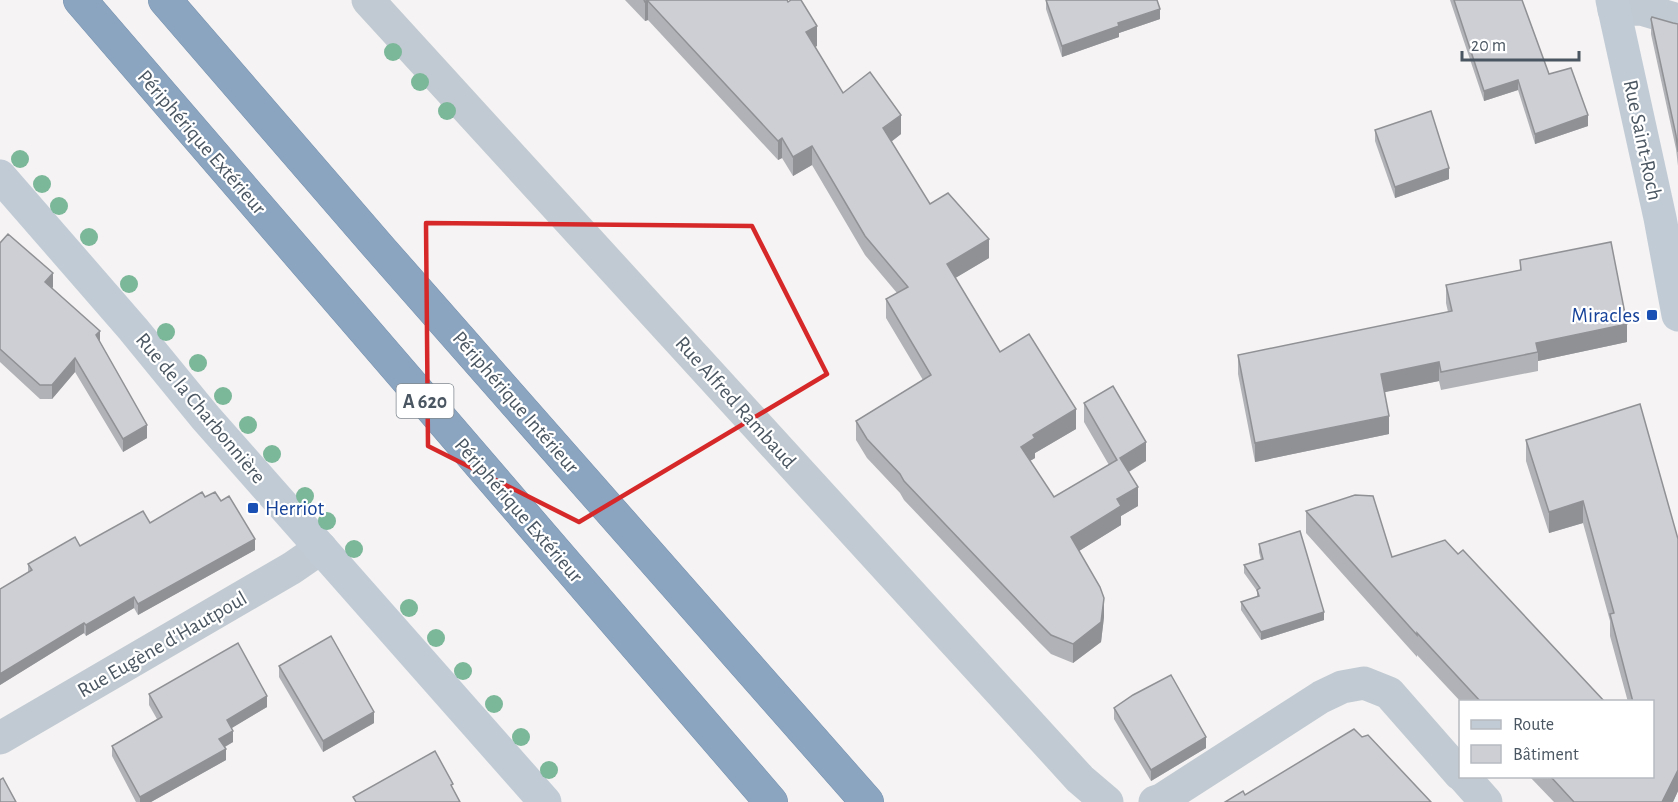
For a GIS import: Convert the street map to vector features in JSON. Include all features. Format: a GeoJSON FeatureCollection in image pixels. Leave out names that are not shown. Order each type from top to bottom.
{"type":"FeatureCollection","features":[{"type":"Feature","properties":{"kind":"highway","name":"Périphérique Extérieur"},"geometry":{"type":"LineString","coordinates":[[80,0],[771,802]]}},
{"type":"Feature","properties":{"kind":"highway","name":"Périphérique Intérieur"},"geometry":{"type":"LineString","coordinates":[[165,0],[867,802]]}},
{"type":"Feature","properties":{"kind":"street","name":"Rue Alfred Rambaud"},"geometry":{"type":"LineString","coordinates":[[368,0],[1080,779],[1107,802]]}},
{"type":"Feature","properties":{"kind":"street"},"geometry":{"type":"LineString","coordinates":[[1613,5],[1641,9],[1678,20]]}},
{"type":"Feature","properties":{"kind":"street","name":"Rue Saint-Roch"},"geometry":{"type":"LineString","coordinates":[[1613,5],[1660,218],[1678,315]]}},
{"type":"Feature","properties":{"kind":"street","name":"Rue de la Charbonnière"},"geometry":{"type":"LineString","coordinates":[[0,176],[133,329],[205,417],[545,802]]}},
{"type":"Feature","properties":{"kind":"street","name":"Rue Eugène d'Hautpoul"},"geometry":{"type":"LineString","coordinates":[[0,738],[292,568],[321,548]]}},
{"type":"Feature","properties":{"kind":"street"},"geometry":{"type":"LineString","coordinates":[[1155,802],[1321,697],[1342,687],[1364,683],[1389,693],[1459,772]]}},
{"type":"Feature","properties":{"kind":"street"},"geometry":{"type":"LineString","coordinates":[[1465,778],[1486,802]]}},
{"type":"Feature","properties":{"kind":"highlighted area"},"geometry":{"type":"Polygon","coordinates":[[[426,223],[752,226],[827,374],[579,522],[428,446],[426,223]]]}},
{"type":"Feature","properties":{"kind":"building"},"geometry":{"type":"Polygon","coordinates":[[[644,0],[787,0],[788,2],[801,0],[817,26],[806,32],[843,93],[870,72],[901,115],[883,128],[930,204],[948,193],[989,239],[947,264],[1000,352],[1029,334],[1076,409],[1033,435],[1035,438],[1021,447],[1054,497],[1117,460],[1084,403],[1113,386],[1146,442],[1120,458],[1138,487],[1117,499],[1121,506],[1071,537],[1104,598],[1101,622],[1073,644],[1051,635],[1038,622],[904,481],[867,439],[856,421],[931,375],[886,299],[908,287],[865,236],[812,146],[793,157],[782,138],[778,141],[648,1],[644,0]]]}},
{"type":"Feature","properties":{"kind":"building"},"geometry":{"type":"Polygon","coordinates":[[[1046,0],[1157,0],[1160,9],[1062,46],[1046,0]]]}},
{"type":"Feature","properties":{"kind":"building"},"geometry":{"type":"Polygon","coordinates":[[[1454,0],[1522,0],[1549,74],[1571,68],[1588,115],[1535,134],[1518,80],[1484,91],[1454,0]]]}},
{"type":"Feature","properties":{"kind":"building"},"geometry":{"type":"Polygon","coordinates":[[[1652,17],[1678,24],[1678,152],[1651,19],[1652,17]]]}},
{"type":"Feature","properties":{"kind":"building"},"geometry":{"type":"Polygon","coordinates":[[[1431,111],[1449,168],[1395,187],[1375,130],[1431,111]]]}},
{"type":"Feature","properties":{"kind":"building"},"geometry":{"type":"Polygon","coordinates":[[[8,234],[53,273],[45,282],[100,331],[96,335],[147,425],[123,439],[75,358],[52,385],[40,385],[0,349],[0,243],[8,234]]]}},
{"type":"Feature","properties":{"kind":"building"},"geometry":{"type":"Polygon","coordinates":[[[1611,242],[1627,324],[1536,343],[1538,352],[1441,372],[1439,362],[1381,374],[1389,416],[1255,443],[1238,355],[1452,311],[1446,285],[1521,270],[1520,260],[1611,242]]]}},
{"type":"Feature","properties":{"kind":"building"},"geometry":{"type":"Polygon","coordinates":[[[1640,404],[1678,539],[1678,770],[1662,802],[1574,802],[1552,778],[1654,778],[1654,700],[1632,700],[1610,614],[1614,613],[1583,501],[1549,512],[1526,440],[1640,404]]]}},
{"type":"Feature","properties":{"kind":"building"},"geometry":{"type":"Polygon","coordinates":[[[202,492],[205,497],[215,492],[221,501],[229,496],[255,539],[138,604],[134,597],[86,625],[84,623],[0,674],[0,589],[32,570],[28,564],[75,537],[80,546],[143,511],[150,523],[202,492]]]}},
{"type":"Feature","properties":{"kind":"building"},"geometry":{"type":"Polygon","coordinates":[[[1355,495],[1373,496],[1392,557],[1445,540],[1458,554],[1463,550],[1603,700],[1479,700],[1417,633],[1417,635],[1306,511],[1355,495]]]}},
{"type":"Feature","properties":{"kind":"building"},"geometry":{"type":"Polygon","coordinates":[[[1300,531],[1324,612],[1261,632],[1241,602],[1259,596],[1257,590],[1260,588],[1244,565],[1263,559],[1259,544],[1300,531]]]}},
{"type":"Feature","properties":{"kind":"building"},"geometry":{"type":"Polygon","coordinates":[[[331,636],[374,712],[323,741],[279,666],[331,636]]]}},
{"type":"Feature","properties":{"kind":"building"},"geometry":{"type":"Polygon","coordinates":[[[238,643],[267,696],[227,720],[233,731],[219,739],[226,749],[140,797],[112,746],[162,717],[149,694],[238,643]]]}},
{"type":"Feature","properties":{"kind":"building"},"geometry":{"type":"Polygon","coordinates":[[[1171,675],[1206,737],[1151,770],[1114,708],[1171,675]]]}},
{"type":"Feature","properties":{"kind":"building"},"geometry":{"type":"Polygon","coordinates":[[[1354,729],[1362,737],[1368,735],[1431,802],[1225,802],[1243,791],[1245,795],[1354,729]]]}},
{"type":"Feature","properties":{"kind":"building"},"geometry":{"type":"Polygon","coordinates":[[[435,751],[460,802],[356,802],[353,797],[435,751]]]}},
{"type":"Feature","properties":{"kind":"building"},"geometry":{"type":"Polygon","coordinates":[[[3,778],[16,802],[0,802],[0,780],[3,778]]]}},
{"type":"Feature","properties":{"kind":"place","name":"Miracles"},"geometry":{"type":"Point","coordinates":[1652,315]}},
{"type":"Feature","properties":{"kind":"place","name":"Herriot"},"geometry":{"type":"Point","coordinates":[253,508]}}]}
